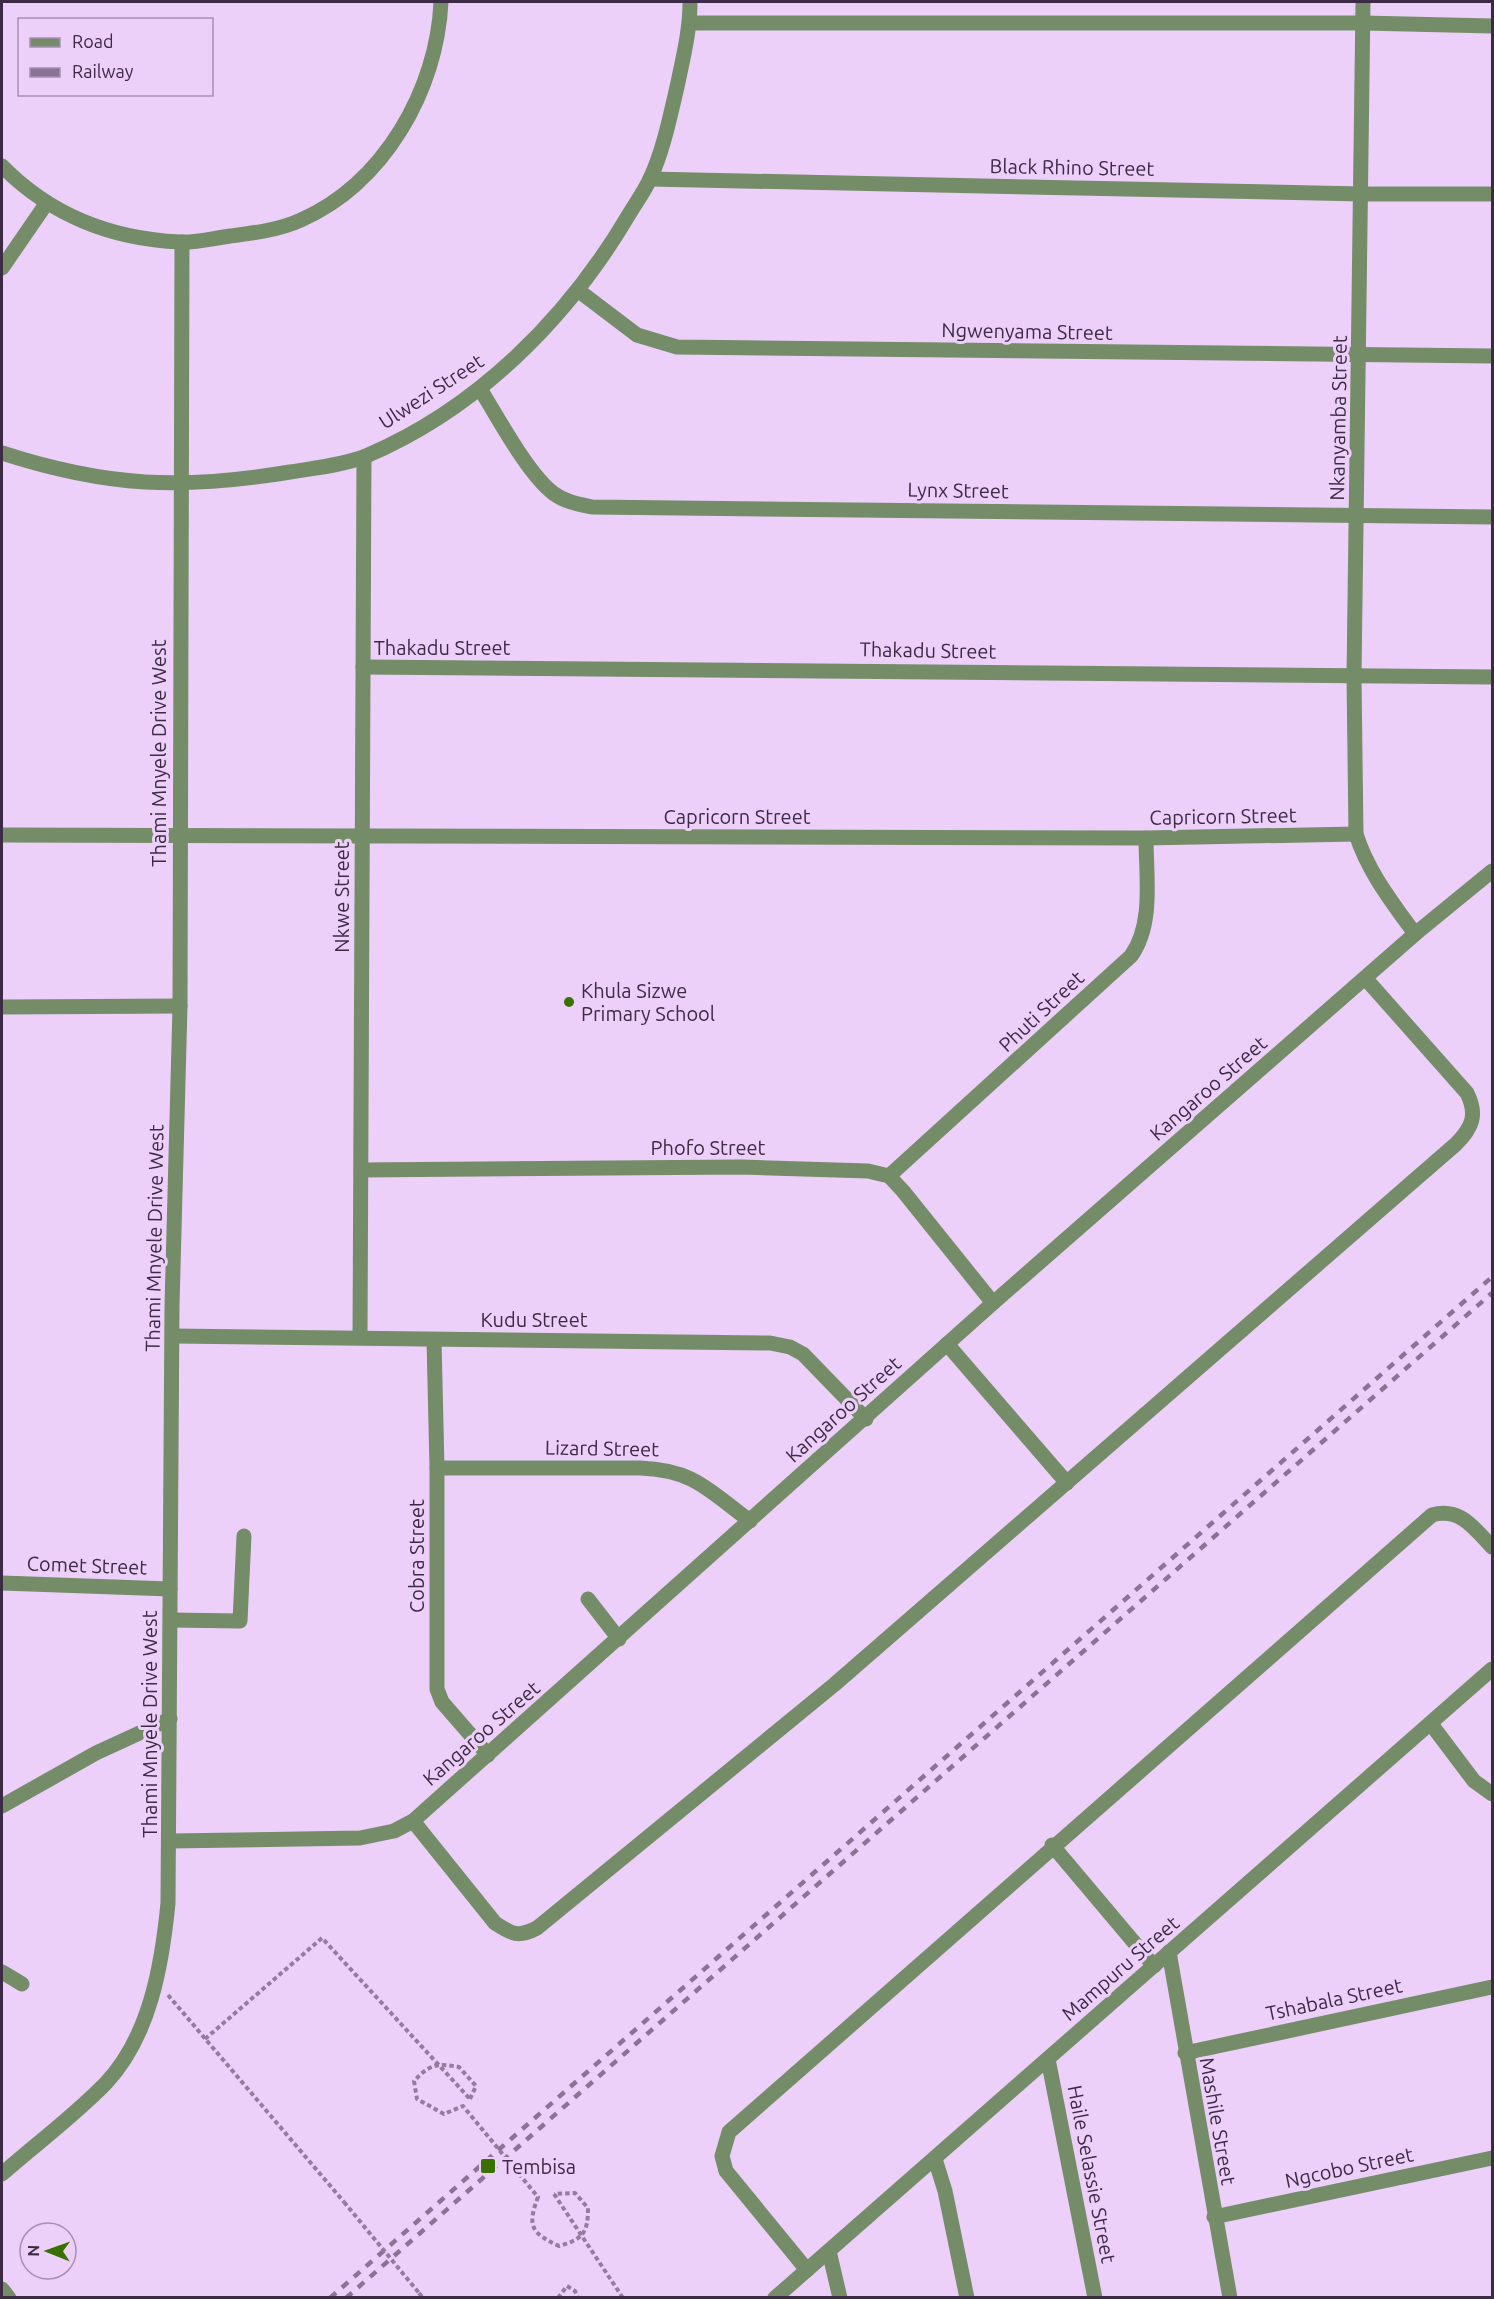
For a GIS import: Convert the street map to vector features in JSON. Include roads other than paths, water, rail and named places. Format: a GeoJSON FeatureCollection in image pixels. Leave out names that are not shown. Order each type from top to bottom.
{"type":"FeatureCollection","features":[{"type":"Feature","properties":{"kind":"street"},"geometry":{"type":"LineString","coordinates":[[2,166],[46,204],[105,231],[182,242],[258,232],[300,220],[318,211],[372,167],[406,122],[419,95],[435,49],[441,2]]}},
{"type":"Feature","properties":{"kind":"street","name":"Ulwezi Street"},"geometry":{"type":"LineString","coordinates":[[2,453],[44,466],[125,482],[180,484],[232,482],[364,457],[430,422],[480,389],[542,332],[579,291],[650,179],[671,113],[690,23],[690,2]]}},
{"type":"Feature","properties":{"kind":"street","name":"Nkanyamba Street"},"geometry":{"type":"LineString","coordinates":[[1356,834],[1354,676],[1363,2]]}},
{"type":"Feature","properties":{"kind":"street"},"geometry":{"type":"LineString","coordinates":[[690,23],[1362,23],[1492,26]]}},
{"type":"Feature","properties":{"kind":"street","name":"Black Rhino Street"},"geometry":{"type":"LineString","coordinates":[[650,179],[1362,194],[1492,194]]}},
{"type":"Feature","properties":{"kind":"street"},"geometry":{"type":"LineString","coordinates":[[2,268],[46,204]]}},
{"type":"Feature","properties":{"kind":"street","name":"Thami Mnyele Drive West"},"geometry":{"type":"LineString","coordinates":[[2,2174],[107,2082],[136,2036],[157,1982],[168,1903],[173,1336],[180,1006],[182,242]]}},
{"type":"Feature","properties":{"kind":"street","name":"Ngwenyama Street"},"geometry":{"type":"LineString","coordinates":[[579,291],[637,335],[677,347],[1492,356]]}},
{"type":"Feature","properties":{"kind":"street","name":"Lynx Street"},"geometry":{"type":"LineString","coordinates":[[480,389],[545,485],[567,502],[592,507],[1492,518]]}},
{"type":"Feature","properties":{"kind":"street","name":"Nkwe Street"},"geometry":{"type":"LineString","coordinates":[[360,1337],[364,457]]}},
{"type":"Feature","properties":{"kind":"street","name":"Thakadu Street"},"geometry":{"type":"LineString","coordinates":[[363,667],[1492,677]]}},
{"type":"Feature","properties":{"kind":"street"},"geometry":{"type":"LineString","coordinates":[[1356,834],[1363,855],[1382,890],[1416,934]]}},
{"type":"Feature","properties":{"kind":"street","name":"Capricorn Street"},"geometry":{"type":"LineString","coordinates":[[2,835],[1146,838],[1356,834]]}},
{"type":"Feature","properties":{"kind":"street","name":"Phuti Street"},"geometry":{"type":"LineString","coordinates":[[889,1176],[1131,956],[1140,944],[1146,915],[1146,838]]}},
{"type":"Feature","properties":{"kind":"street","name":"Kangaroo Street"},"geometry":{"type":"LineString","coordinates":[[169,1841],[360,1838],[394,1831],[413,1821],[866,1419],[993,1303],[1416,934],[1492,871]]}},
{"type":"Feature","properties":{"kind":"street"},"geometry":{"type":"LineString","coordinates":[[413,1821],[495,1923],[509,1932],[523,1935],[537,1928],[835,1684],[1468,1132],[1474,1118],[1473,1104],[1467,1093],[1366,979]]}},
{"type":"Feature","properties":{"kind":"street"},"geometry":{"type":"LineString","coordinates":[[2,1007],[180,1006]]}},
{"type":"Feature","properties":{"kind":"street","name":"Phofo Street"},"geometry":{"type":"LineString","coordinates":[[361,1170],[742,1167],[868,1171],[889,1176]]}},
{"type":"Feature","properties":{"kind":"street"},"geometry":{"type":"LineString","coordinates":[[889,1176],[993,1303]]}},
{"type":"Feature","properties":{"kind":"street","name":"Kudu Street"},"geometry":{"type":"LineString","coordinates":[[173,1336],[699,1341],[780,1345],[803,1354],[866,1419]]}},
{"type":"Feature","properties":{"kind":"street","name":"Cobra Street"},"geometry":{"type":"LineString","coordinates":[[434,1340],[437,1468],[437,1689],[442,1702],[488,1755]]}},
{"type":"Feature","properties":{"kind":"street"},"geometry":{"type":"LineString","coordinates":[[947,1344],[1067,1483]]}},
{"type":"Feature","properties":{"kind":"street","name":"Lizard Street"},"geometry":{"type":"LineString","coordinates":[[437,1468],[640,1468],[672,1471],[692,1478],[750,1521]]}},
{"type":"Feature","properties":{"kind":"street"},"geometry":{"type":"LineString","coordinates":[[807,2270],[726,2171],[722,2156],[729,2132],[1052,1845],[1432,1515],[1453,1512],[1464,1518],[1492,1547]]}},
{"type":"Feature","properties":{"kind":"street"},"geometry":{"type":"LineString","coordinates":[[171,1620],[240,1621],[244,1536]]}},
{"type":"Feature","properties":{"kind":"street","name":"Comet Street"},"geometry":{"type":"LineString","coordinates":[[2,1583],[170,1589]]}},
{"type":"Feature","properties":{"kind":"street"},"geometry":{"type":"LineString","coordinates":[[588,1599],[619,1639]]}},
{"type":"Feature","properties":{"kind":"street","name":"Mampuru Street"},"geometry":{"type":"LineString","coordinates":[[774,2298],[1492,1669]]}},
{"type":"Feature","properties":{"kind":"street"},"geometry":{"type":"LineString","coordinates":[[2,1806],[96,1753],[171,1719]]}},
{"type":"Feature","properties":{"kind":"street"},"geometry":{"type":"LineString","coordinates":[[1431,1724],[1474,1781],[1492,1794]]}},
{"type":"Feature","properties":{"kind":"street"},"geometry":{"type":"LineString","coordinates":[[1052,1845],[1154,1966]]}},
{"type":"Feature","properties":{"kind":"street","name":"Mashile Street"},"geometry":{"type":"LineString","coordinates":[[1169,1952],[1230,2298]]}},
{"type":"Feature","properties":{"kind":"street"},"geometry":{"type":"LineString","coordinates":[[2,1972],[22,1984]]}},
{"type":"Feature","properties":{"kind":"street","name":"Tshabala Street"},"geometry":{"type":"LineString","coordinates":[[1185,2053],[1492,1987]]}},
{"type":"Feature","properties":{"kind":"street","name":"Haile Selassie Street"},"geometry":{"type":"LineString","coordinates":[[1048,2059],[1095,2298]]}},
{"type":"Feature","properties":{"kind":"street","name":"Ngcobo Street"},"geometry":{"type":"LineString","coordinates":[[1214,2217],[1492,2158]]}},
{"type":"Feature","properties":{"kind":"street"},"geometry":{"type":"LineString","coordinates":[[935,2159],[945,2191],[967,2298]]}},
{"type":"Feature","properties":{"kind":"street"},"geometry":{"type":"LineString","coordinates":[[829,2251],[840,2298]]}},
{"type":"Feature","properties":{"kind":"street"},"geometry":{"type":"LineString","coordinates":[[2,2289],[9,2298]]}},
{"type":"Feature","properties":{"kind":"railway"},"geometry":{"type":"LineString","coordinates":[[330,2298],[1492,1277]]}},
{"type":"Feature","properties":{"kind":"railway"},"geometry":{"type":"LineString","coordinates":[[346,2298],[1492,1293]]}},
{"type":"Feature","properties":{"kind":"place","name":"Khula Sizwe Primary School"},"geometry":{"type":"Point","coordinates":[569,1002]}},
{"type":"Feature","properties":{"kind":"place","name":"Tembisa"},"geometry":{"type":"Point","coordinates":[488,2166]}}]}
